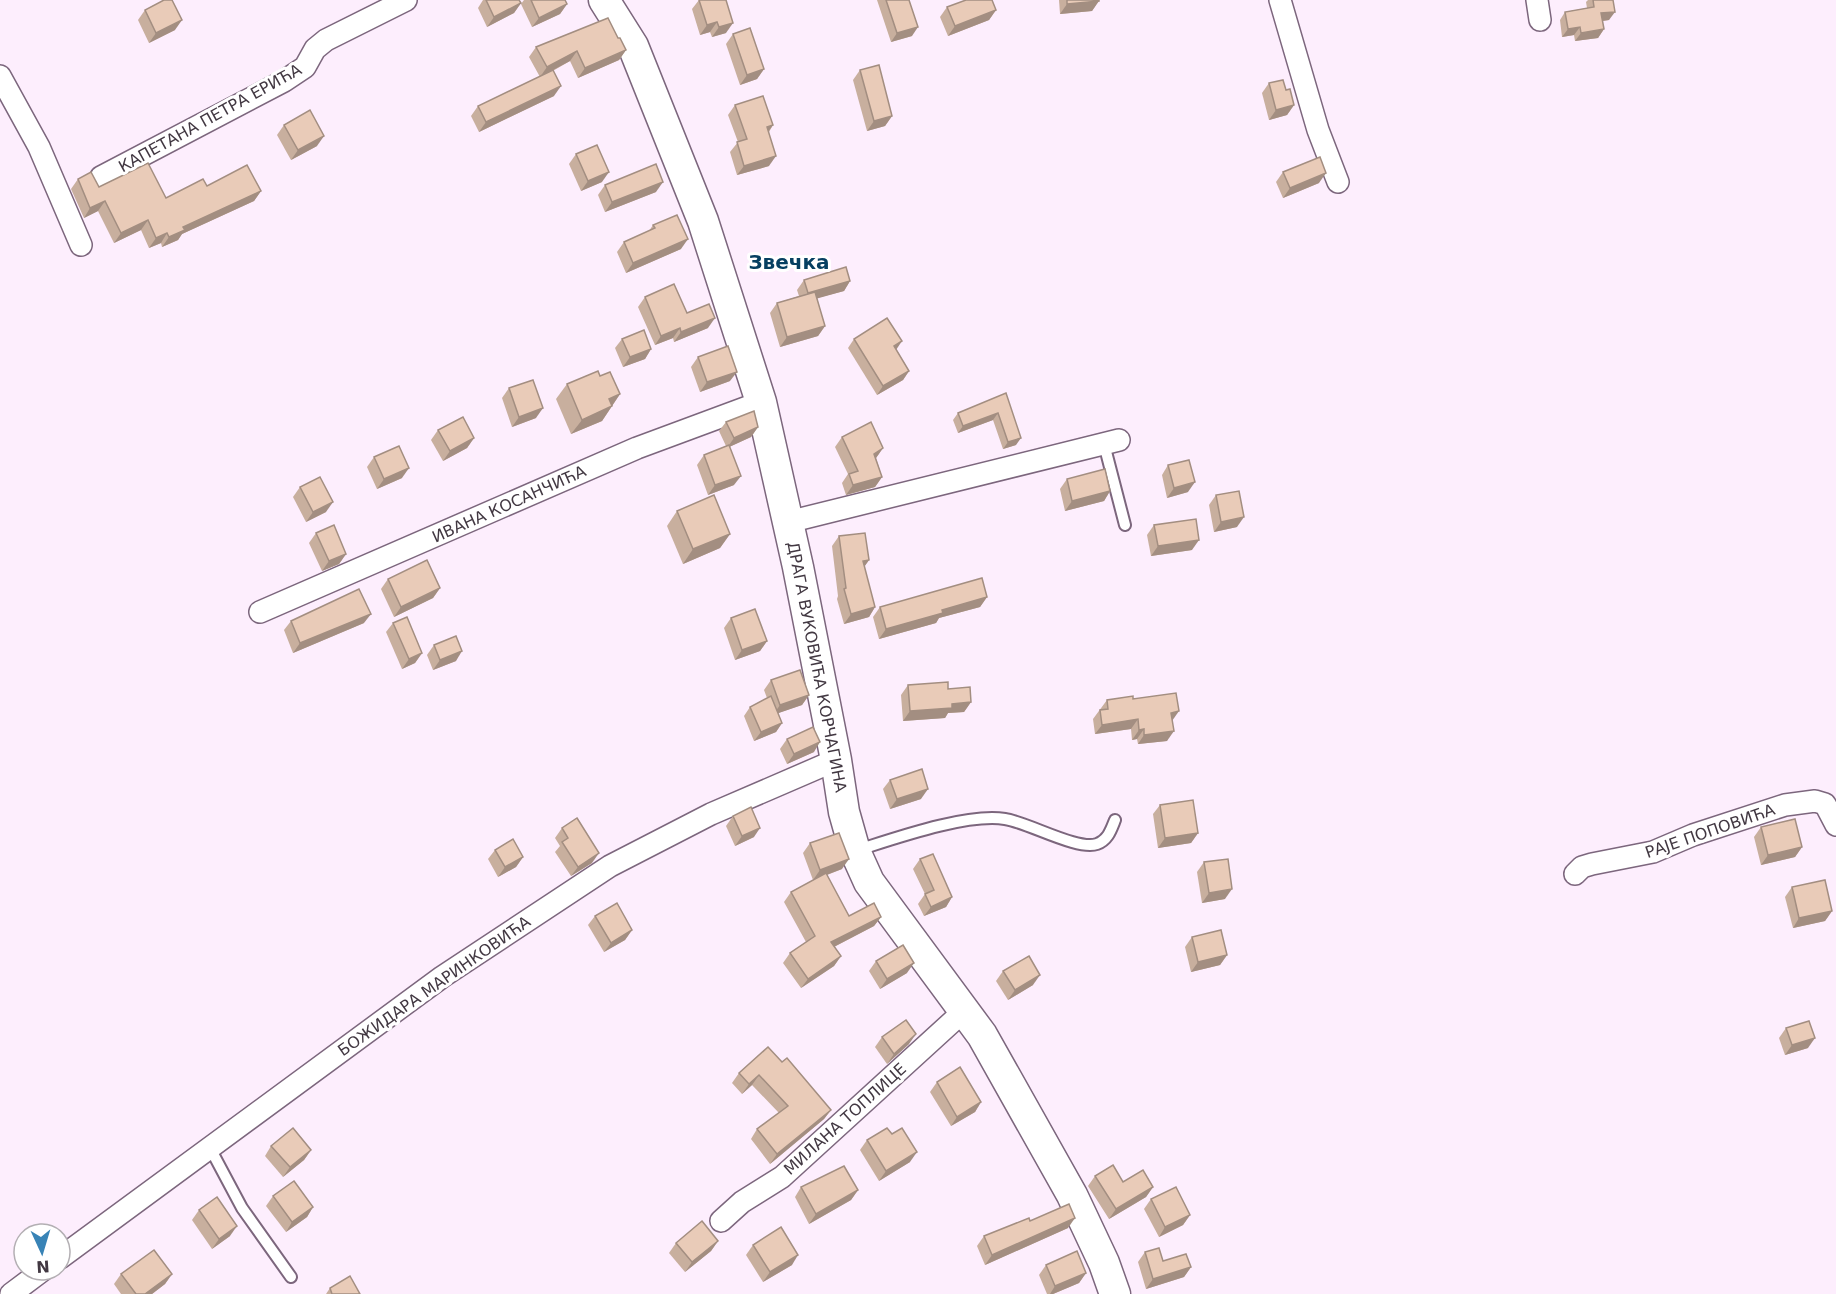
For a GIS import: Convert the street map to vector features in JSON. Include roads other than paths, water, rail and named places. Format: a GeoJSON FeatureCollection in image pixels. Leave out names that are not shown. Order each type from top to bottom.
{"type":"FeatureCollection","features":[{"type":"Feature","properties":{"kind":"street","name":"КАПЕТАНА ПЕТРА ЕРИЋА"},"geometry":{"type":"LineString","coordinates":[[100,177],[285,81],[305,67],[315,49],[326,40],[406,0]]}},
{"type":"Feature","properties":{"kind":"street","name":"ДРАГА ВУКОВИЋА КОРЧАГИНА"},"geometry":{"type":"LineString","coordinates":[[604,0],[633,46],[698,210],[761,402],[788,522],[836,760],[844,812],[855,851],[869,882],[982,1035],[1072,1195],[1104,1263],[1115,1294]]}},
{"type":"Feature","properties":{"kind":"street"},"geometry":{"type":"LineString","coordinates":[[1280,0],[1318,130],[1338,182]]}},
{"type":"Feature","properties":{"kind":"street"},"geometry":{"type":"LineString","coordinates":[[0,76],[39,147],[81,245]]}},
{"type":"Feature","properties":{"kind":"street","name":"ИВАНА КОСАНЧИЋА"},"geometry":{"type":"LineString","coordinates":[[260,612],[637,448],[761,402]]}},
{"type":"Feature","properties":{"kind":"street"},"geometry":{"type":"LineString","coordinates":[[788,522],[1112,442]]}},
{"type":"Feature","properties":{"kind":"street","name":"БОЖИДАРА МАРИНКОВИЋА"},"geometry":{"type":"LineString","coordinates":[[72,1249],[442,977],[610,866],[711,814],[836,760]]}},
{"type":"Feature","properties":{"kind":"street","name":"РАЈЕ ПОПОВИЋА"},"geometry":{"type":"LineString","coordinates":[[1575,874],[1582,867],[1653,852],[1693,835],[1785,805],[1815,801],[1825,804],[1836,825]]}},
{"type":"Feature","properties":{"kind":"street","name":"МИЛАНА ТОПЛИЦЕ"},"geometry":{"type":"LineString","coordinates":[[721,1221],[742,1202],[782,1177],[964,1011]]}},
{"type":"Feature","properties":{"kind":"street"},"geometry":{"type":"LineString","coordinates":[[11,1294],[28,1282]]}},
{"type":"Feature","properties":{"kind":"lane"},"geometry":{"type":"LineString","coordinates":[[1112,442],[1125,525]]}},
{"type":"Feature","properties":{"kind":"lane"},"geometry":{"type":"LineString","coordinates":[[855,851],[913,833],[975,819],[1005,819],[1040,829],[1072,842],[1096,845],[1107,838],[1115,820]]}},
{"type":"Feature","properties":{"kind":"lane"},"geometry":{"type":"LineString","coordinates":[[210,1148],[242,1208],[291,1277]]}},
{"type":"Feature","properties":{"kind":"district","name":"Звечка"},"geometry":{"type":"Point","coordinates":[789,262]}}]}
